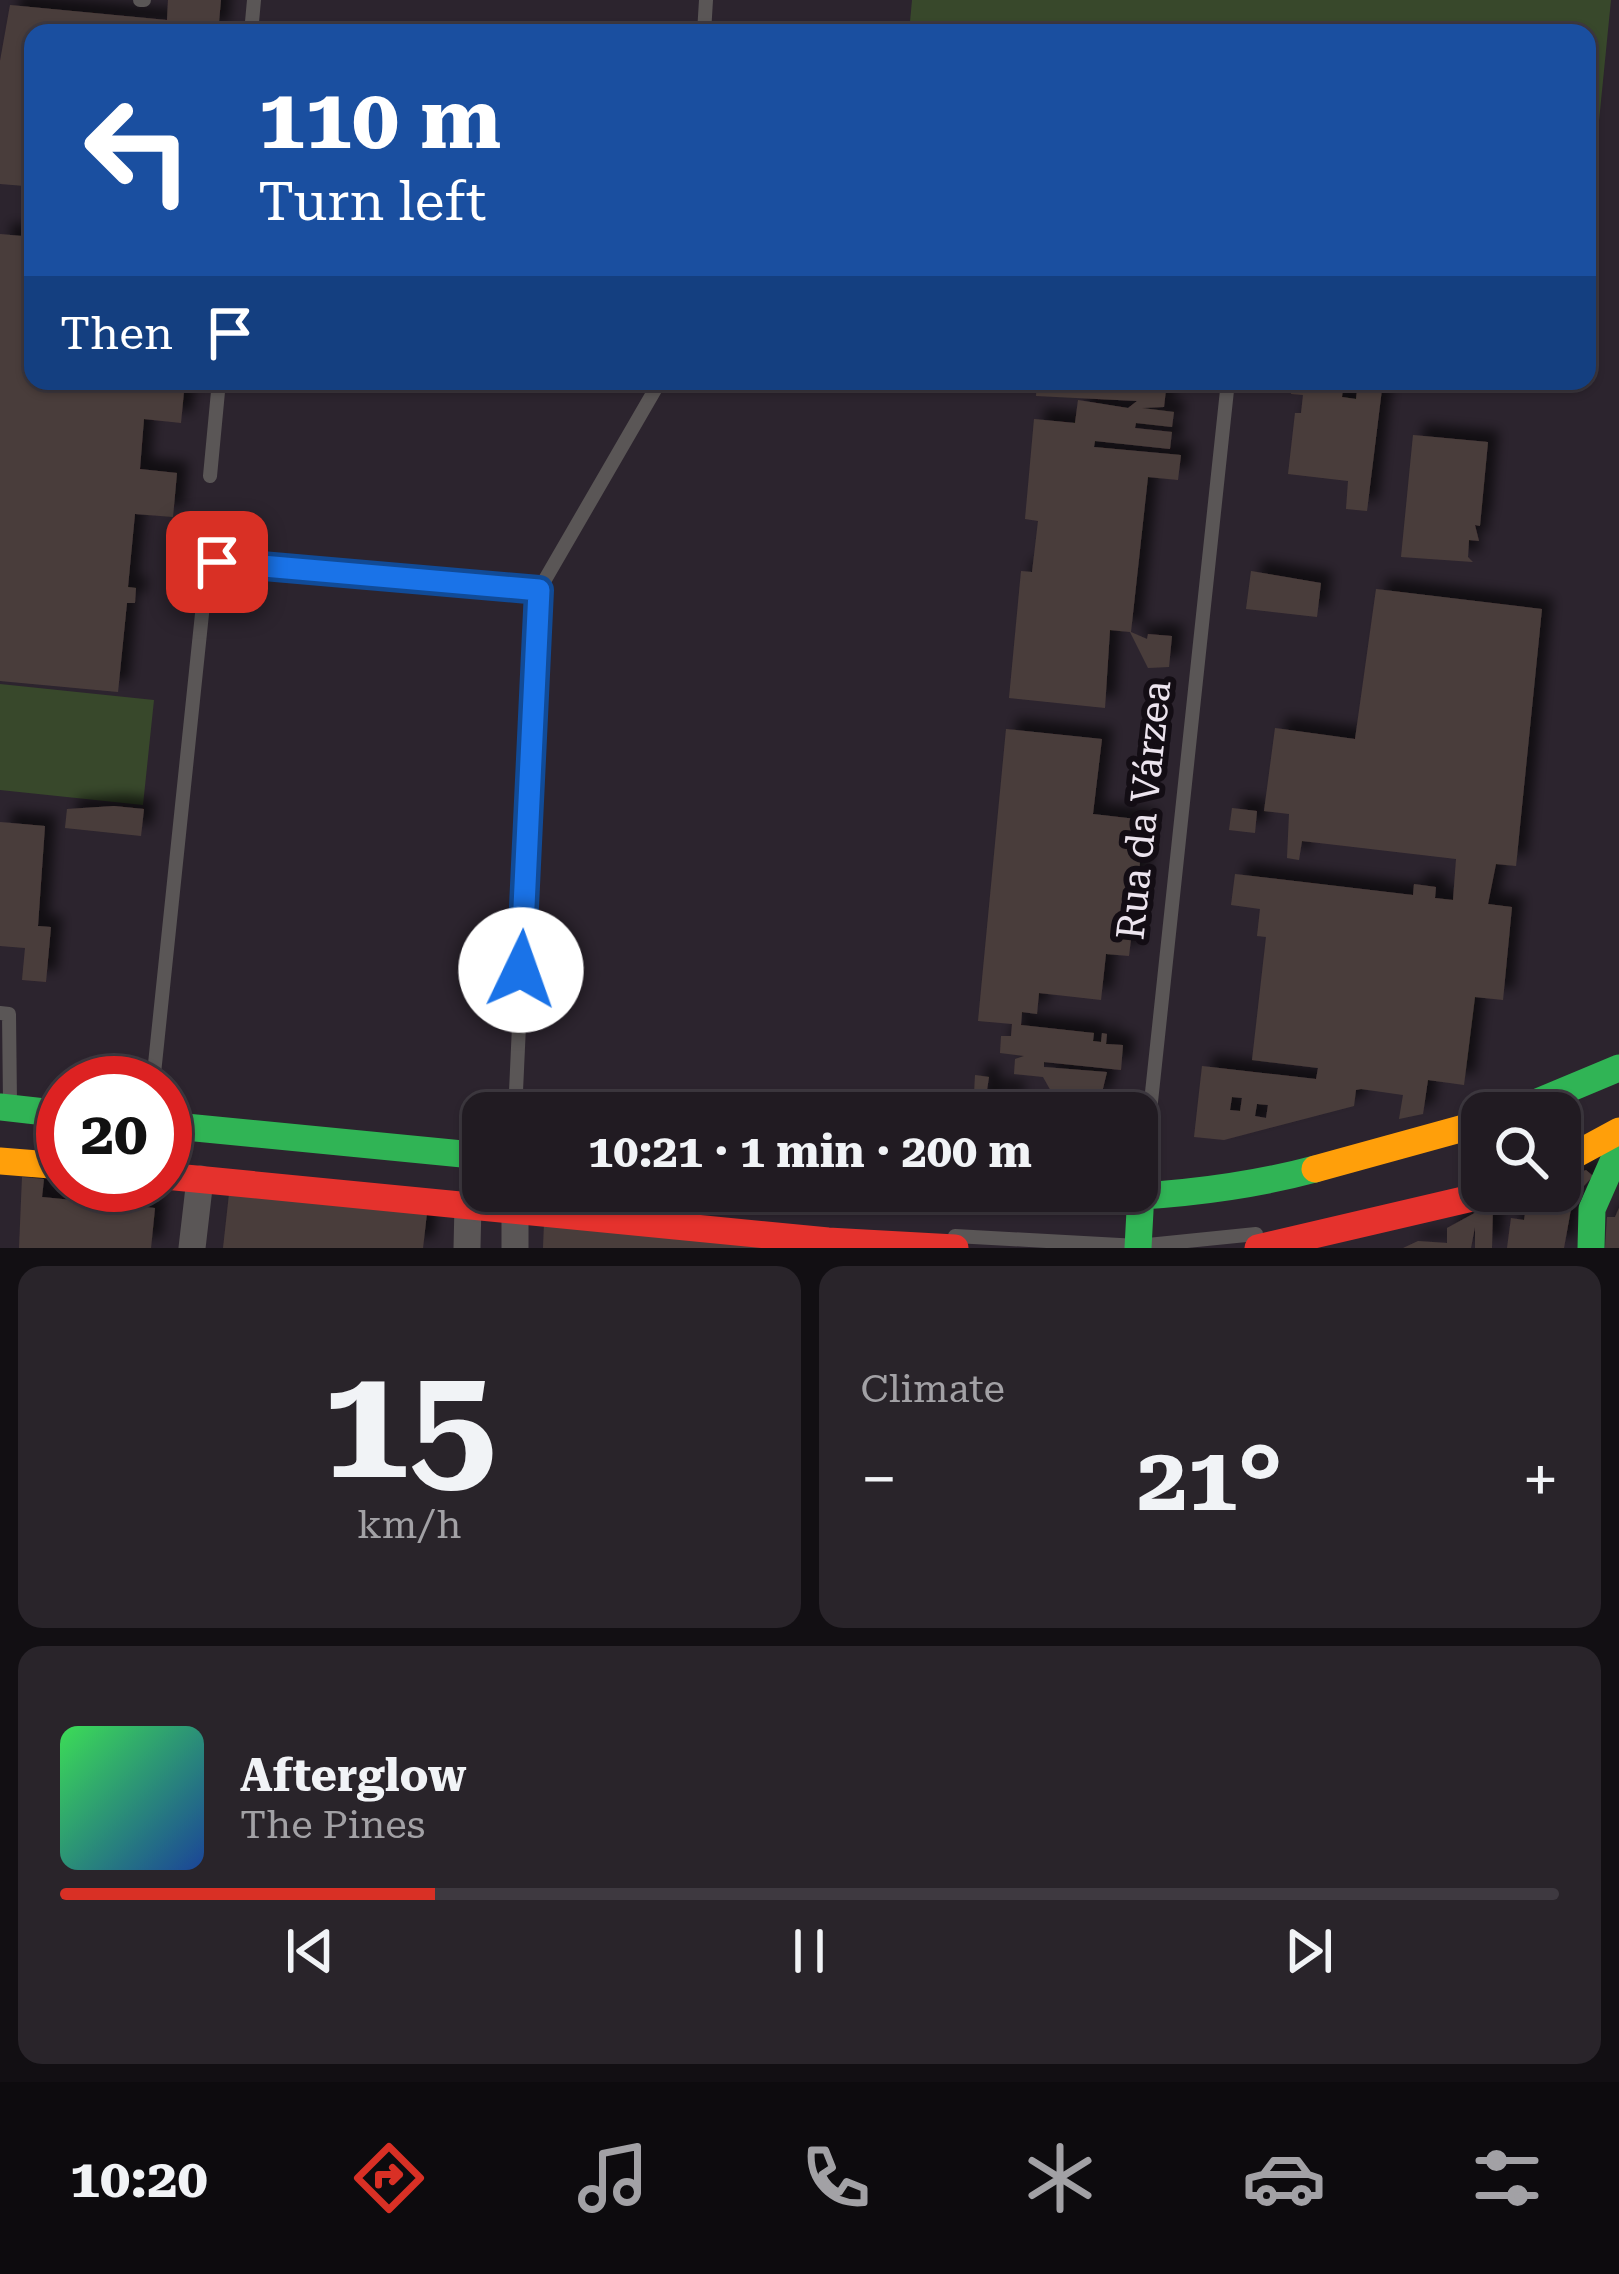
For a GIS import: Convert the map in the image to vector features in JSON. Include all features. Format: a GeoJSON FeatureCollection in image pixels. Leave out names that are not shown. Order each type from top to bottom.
{"type":"FeatureCollection","features":[{"type":"Feature","properties":{"kind":"main road"},"geometry":{"type":"LineString","coordinates":[[1560,1092],[1619,1067]]}},
{"type":"Feature","properties":{"kind":"main road"},"geometry":{"type":"LineString","coordinates":[[3,1112],[36,1113]]}},
{"type":"Feature","properties":{"kind":"main road"},"geometry":{"type":"LineString","coordinates":[[192,1128],[462,1154]]}},
{"type":"Feature","properties":{"kind":"main road"},"geometry":{"type":"LineString","coordinates":[[1158,1198],[1273,1180],[1461,1129]]}},
{"type":"Feature","properties":{"kind":"main road"},"geometry":{"type":"LineString","coordinates":[[1581,1152],[1619,1131]]}},
{"type":"Feature","properties":{"kind":"main road"},"geometry":{"type":"LineString","coordinates":[[1591,1248],[1592,1209],[1619,1148]]}},
{"type":"Feature","properties":{"kind":"main road"},"geometry":{"type":"LineString","coordinates":[[0,1161],[36,1164]]}},
{"type":"Feature","properties":{"kind":"main road"},"geometry":{"type":"LineString","coordinates":[[192,1174],[462,1198]]}},
{"type":"Feature","properties":{"kind":"main road"},"geometry":{"type":"LineString","coordinates":[[1258,1248],[1461,1201]]}},
{"type":"Feature","properties":{"kind":"main road"},"geometry":{"type":"LineString","coordinates":[[583,1212],[828,1241],[955,1248]]}},
{"type":"Feature","properties":{"kind":"main road","name":"Rua da Várzea"},"geometry":{"type":"LineString","coordinates":[[1138,1247],[1140,1212]]}},
{"type":"Feature","properties":{"kind":"street"},"geometry":{"type":"LineString","coordinates":[[192,1248],[201,1173]]}},
{"type":"Feature","properties":{"kind":"street"},"geometry":{"type":"LineString","coordinates":[[467,1248],[468,1212]]}},
{"type":"Feature","properties":{"kind":"street"},"geometry":{"type":"LineString","coordinates":[[515,1212],[515,1248]]}},
{"type":"Feature","properties":{"kind":"lane"},"geometry":{"type":"LineString","coordinates":[[210,476],[218,390]]}},
{"type":"Feature","properties":{"kind":"lane"},"geometry":{"type":"LineString","coordinates":[[516,1092],[539,590],[656,390]]}},
{"type":"Feature","properties":{"kind":"lane","name":"Rua da Várzea"},"geometry":{"type":"LineString","coordinates":[[1152,1092],[1227,390]]}},
{"type":"Feature","properties":{"kind":"lane"},"geometry":{"type":"LineString","coordinates":[[156,1056],[207,566],[217,562],[539,590]]}},
{"type":"Feature","properties":{"kind":"lane"},"geometry":{"type":"LineString","coordinates":[[0,1013],[10,1014],[3,1112],[36,1121]]}},
{"type":"Feature","properties":{"kind":"lane"},"geometry":{"type":"LineString","coordinates":[[1581,1133],[1619,1112]]}},
{"type":"Feature","properties":{"kind":"lane"},"geometry":{"type":"LineString","coordinates":[[192,1141],[462,1166]]}},
{"type":"Feature","properties":{"kind":"lane"},"geometry":{"type":"LineString","coordinates":[[0,1147],[36,1150]]}},
{"type":"Feature","properties":{"kind":"lane"},"geometry":{"type":"LineString","coordinates":[[1321,1186],[1461,1147]]}},
{"type":"Feature","properties":{"kind":"lane"},"geometry":{"type":"LineString","coordinates":[[192,1170],[201,1173]]}},
{"type":"Feature","properties":{"kind":"lane"},"geometry":{"type":"LineString","coordinates":[[620,1212],[1138,1247],[1281,1232],[1461,1185]]}},
{"type":"Feature","properties":{"kind":"lane"},"geometry":{"type":"LineString","coordinates":[[1158,1201],[1252,1201]]}},
{"type":"Feature","properties":{"kind":"lane"},"geometry":{"type":"LineString","coordinates":[[986,1212],[1049,1212]]}},
{"type":"Feature","properties":{"kind":"green space"},"geometry":{"type":"Polygon","coordinates":[[[912,0],[1611,0],[1596,151],[1596,24],[910,24],[912,0]]]}},
{"type":"Feature","properties":{"kind":"green space"},"geometry":{"type":"Polygon","coordinates":[[[0,684],[154,700],[143,805],[0,790],[0,684]]]}},
{"type":"Feature","properties":{"kind":"building"},"geometry":{"type":"Polygon","coordinates":[[[168,0],[221,0],[219,24],[24,24],[24,186],[0,184],[0,61],[10,5],[167,20],[168,0]]]}},
{"type":"Feature","properties":{"kind":"building"},"geometry":{"type":"Polygon","coordinates":[[[0,234],[24,236],[24,390],[184,390],[181,423],[144,419],[140,469],[177,473],[173,517],[135,514],[128,587],[136,588],[135,603],[127,603],[118,692],[0,681],[0,234]]]}},
{"type":"Feature","properties":{"kind":"building"},"geometry":{"type":"Polygon","coordinates":[[[1036,390],[1166,390],[1164,407],[1142,408],[1174,412],[1172,427],[1136,423],[1135,428],[1172,432],[1170,449],[1095,441],[1094,447],[1181,455],[1178,480],[1148,477],[1131,632],[1147,639],[1148,634],[1172,636],[1169,667],[1148,668],[1130,632],[1110,630],[1105,708],[1009,698],[1021,571],[1032,572],[1038,521],[1025,519],[1034,419],[1075,423],[1078,400],[1128,408],[1137,401],[1036,396],[1036,390]]]}},
{"type":"Feature","properties":{"kind":"building"},"geometry":{"type":"Polygon","coordinates":[[[1291,390],[1343,390],[1342,397],[1356,399],[1357,390],[1382,390],[1367,511],[1346,509],[1348,481],[1288,474],[1295,413],[1301,413],[1303,395],[1291,394],[1291,390]]]}},
{"type":"Feature","properties":{"kind":"building"},"geometry":{"type":"Polygon","coordinates":[[[1413,435],[1488,442],[1480,526],[1475,525],[1479,541],[1469,540],[1468,557],[1473,562],[1401,557],[1413,435]]]}},
{"type":"Feature","properties":{"kind":"building"},"geometry":{"type":"Polygon","coordinates":[[[1251,571],[1321,583],[1317,617],[1246,609],[1251,571]]]}},
{"type":"Feature","properties":{"kind":"building"},"geometry":{"type":"Polygon","coordinates":[[[1376,589],[1542,609],[1516,866],[1496,864],[1488,904],[1512,907],[1503,1000],[1475,997],[1464,1085],[1428,1080],[1423,1114],[1399,1119],[1403,1095],[1361,1089],[1356,1090],[1354,1106],[1224,1140],[1194,1137],[1202,1066],[1316,1079],[1318,1068],[1252,1060],[1266,937],[1257,936],[1260,909],[1231,905],[1235,874],[1413,895],[1414,884],[1436,887],[1435,898],[1453,900],[1456,859],[1302,841],[1299,860],[1287,858],[1289,814],[1264,811],[1275,728],[1355,739],[1376,589]],[[1232,1097],[1230,1110],[1240,1111],[1242,1098],[1232,1097]],[[1257,1104],[1255,1116],[1266,1118],[1268,1105],[1257,1104]]]}},
{"type":"Feature","properties":{"kind":"building"},"geometry":{"type":"Polygon","coordinates":[[[1006,729],[1102,739],[1093,814],[1145,820],[1129,956],[1106,954],[1101,1000],[1039,993],[1037,1014],[1022,1012],[1021,1025],[1094,1033],[1093,1041],[1101,1042],[1102,1033],[1107,1034],[1106,1044],[1123,1045],[1121,1070],[1044,1062],[1044,1067],[1107,1072],[1102,1092],[1051,1092],[1043,1077],[1014,1074],[1015,1059],[1024,1056],[1000,1053],[1001,1036],[1011,1036],[1012,1024],[978,1021],[1006,729]]]}},
{"type":"Feature","properties":{"kind":"building"},"geometry":{"type":"Polygon","coordinates":[[[1232,808],[1257,811],[1255,833],[1229,830],[1232,808]]]}},
{"type":"Feature","properties":{"kind":"building"},"geometry":{"type":"Polygon","coordinates":[[[67,809],[144,809],[141,836],[65,828],[67,809]]]}},
{"type":"Feature","properties":{"kind":"building"},"geometry":{"type":"Polygon","coordinates":[[[0,822],[45,826],[38,926],[51,927],[46,982],[22,980],[25,948],[0,946],[0,822]]]}},
{"type":"Feature","properties":{"kind":"building"},"geometry":{"type":"Polygon","coordinates":[[[975,1075],[989,1077],[987,1090],[1005,1092],[974,1092],[975,1075]]]}},
{"type":"Feature","properties":{"kind":"building"},"geometry":{"type":"Polygon","coordinates":[[[1581,1172],[1593,1176],[1581,1189],[1581,1172]]]}},
{"type":"Feature","properties":{"kind":"building"},"geometry":{"type":"Polygon","coordinates":[[[22,1177],[36,1178],[36,1212],[155,1212],[151,1248],[19,1248],[22,1177]]]}},
{"type":"Feature","properties":{"kind":"building"},"geometry":{"type":"Polygon","coordinates":[[[229,1194],[427,1213],[423,1248],[223,1248],[229,1194]]]}},
{"type":"Feature","properties":{"kind":"building"},"geometry":{"type":"Polygon","coordinates":[[[1619,1208],[1619,1248],[1605,1248],[1607,1217],[1615,1217],[1619,1208]]]}},
{"type":"Feature","properties":{"kind":"building"},"geometry":{"type":"Polygon","coordinates":[[[1476,1212],[1493,1212],[1492,1248],[1475,1248],[1475,1227],[1471,1248],[1403,1248],[1418,1241],[1447,1243],[1447,1228],[1476,1212]]]}},
{"type":"Feature","properties":{"kind":"building"},"geometry":{"type":"Polygon","coordinates":[[[1525,1212],[1570,1212],[1564,1248],[1507,1248],[1511,1218],[1524,1220],[1525,1212]]]}},
{"type":"Feature","properties":{"kind":"building"},"geometry":{"type":"Polygon","coordinates":[[[544,1223],[770,1248],[543,1248],[544,1223]]]}},
{"type":"Feature","properties":{"kind":"traffic: fast"},"geometry":{"type":"LineString","coordinates":[[1561,1092],[1619,1068]]}},
{"type":"Feature","properties":{"kind":"traffic: fast"},"geometry":{"type":"LineString","coordinates":[[0,1107],[36,1111]]}},
{"type":"Feature","properties":{"kind":"traffic: fast"},"geometry":{"type":"LineString","coordinates":[[192,1128],[462,1154]]}},
{"type":"Feature","properties":{"kind":"traffic: fast"},"geometry":{"type":"LineString","coordinates":[[1591,1248],[1592,1209],[1619,1148]]}},
{"type":"Feature","properties":{"kind":"traffic: fast"},"geometry":{"type":"LineString","coordinates":[[1158,1195],[1315,1169]]}},
{"type":"Feature","properties":{"kind":"traffic: fast"},"geometry":{"type":"LineString","coordinates":[[1138,1248],[1140,1212]]}},
{"type":"Feature","properties":{"kind":"traffic: slow"},"geometry":{"type":"LineString","coordinates":[[1315,1169],[1461,1129]]}},
{"type":"Feature","properties":{"kind":"traffic: slow"},"geometry":{"type":"LineString","coordinates":[[1581,1152],[1619,1131]]}},
{"type":"Feature","properties":{"kind":"traffic: slow"},"geometry":{"type":"LineString","coordinates":[[0,1161],[36,1164]]}},
{"type":"Feature","properties":{"kind":"traffic: jam"},"geometry":{"type":"LineString","coordinates":[[192,1179],[828,1241],[955,1248]]}},
{"type":"Feature","properties":{"kind":"traffic: jam"},"geometry":{"type":"LineString","coordinates":[[1258,1248],[1461,1201]]}},
{"type":"Feature","properties":{"kind":"route"},"geometry":{"type":"LineString","coordinates":[[217,562],[539,590],[521,970]]}}]}
